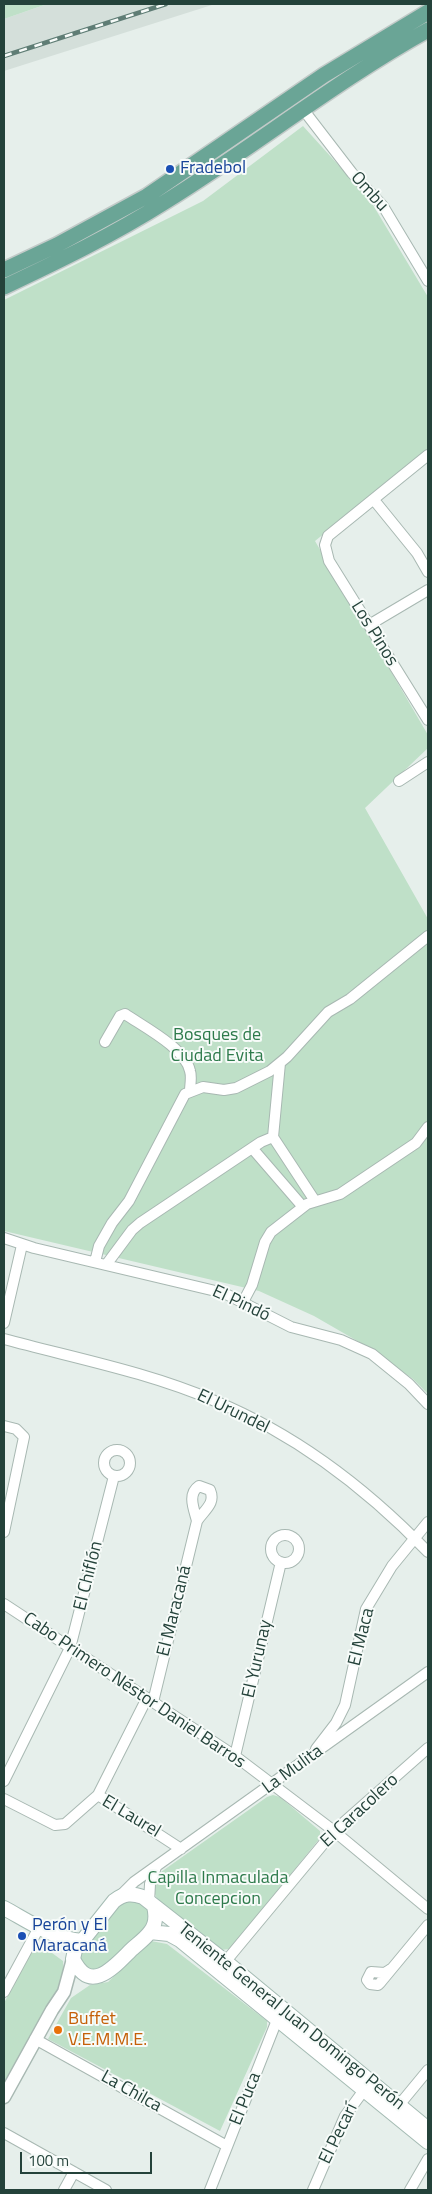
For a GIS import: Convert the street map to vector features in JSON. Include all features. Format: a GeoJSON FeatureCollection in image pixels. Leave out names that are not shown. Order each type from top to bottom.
{"type":"FeatureCollection","features":[{"type":"Feature","properties":{"kind":"main road"},"geometry":{"type":"LineString","coordinates":[[4,270],[57,245],[147,196],[324,75],[428,12]]}},
{"type":"Feature","properties":{"kind":"main road"},"geometry":{"type":"LineString","coordinates":[[4,287],[80,250],[141,217],[302,108],[428,30]]}},
{"type":"Feature","properties":{"kind":"main road"},"geometry":{"type":"LineString","coordinates":[[4,1916],[53,1942],[73,1958],[80,1970],[93,1976],[101,1976],[110,1971],[150,1932],[155,1917],[152,1904],[138,1895],[121,1895],[75,1950],[73,1958]]}},
{"type":"Feature","properties":{"kind":"main road","name":"Teniente General Juan Domingo Perón"},"geometry":{"type":"LineString","coordinates":[[152,1904],[223,1966],[367,2085],[396,2108],[428,2129]]}},
{"type":"Feature","properties":{"kind":"main road"},"geometry":{"type":"LineString","coordinates":[[4,1908],[54,1935],[65,1939],[82,1941]]}},
{"type":"Feature","properties":{"kind":"main road","name":"Teniente General Juan Domingo Perón"},"geometry":{"type":"LineString","coordinates":[[150,1932],[169,1934],[223,1966]]}},
{"type":"Feature","properties":{"kind":"main road","name":"Teniente General Juan Domingo Perón"},"geometry":{"type":"LineString","coordinates":[[396,2108],[428,2142]]}},
{"type":"Feature","properties":{"kind":"street","name":"Ombu"},"geometry":{"type":"LineString","coordinates":[[302,108],[352,174],[384,206],[428,281]]}},
{"type":"Feature","properties":{"kind":"street"},"geometry":{"type":"LineString","coordinates":[[428,455],[374,500],[417,553],[428,572]]}},
{"type":"Feature","properties":{"kind":"street","name":"Los Pinos"},"geometry":{"type":"LineString","coordinates":[[374,500],[328,536],[325,545],[329,561],[428,720]]}},
{"type":"Feature","properties":{"kind":"street"},"geometry":{"type":"LineString","coordinates":[[369,625],[428,590]]}},
{"type":"Feature","properties":{"kind":"street"},"geometry":{"type":"LineString","coordinates":[[399,781],[428,762]]}},
{"type":"Feature","properties":{"kind":"street"},"geometry":{"type":"LineString","coordinates":[[95,1262],[99,1246],[112,1223],[126,1206],[180,1103],[190,1091],[204,1087],[224,1090],[236,1088],[280,1063],[328,1012],[350,999],[428,936]]}},
{"type":"Feature","properties":{"kind":"street"},"geometry":{"type":"LineString","coordinates":[[104,1042],[120,1016],[125,1014],[172,1046],[180,1054],[190,1068],[190,1091]]}},
{"type":"Feature","properties":{"kind":"street"},"geometry":{"type":"LineString","coordinates":[[280,1063],[274,1137],[314,1201]]}},
{"type":"Feature","properties":{"kind":"street"},"geometry":{"type":"LineString","coordinates":[[243,1302],[252,1285],[268,1236],[314,1201],[340,1194],[416,1143],[428,1127]]}},
{"type":"Feature","properties":{"kind":"street"},"geometry":{"type":"LineString","coordinates":[[106,1265],[132,1230],[140,1223],[252,1148],[274,1137]]}},
{"type":"Feature","properties":{"kind":"street"},"geometry":{"type":"LineString","coordinates":[[252,1148],[303,1208]]}},
{"type":"Feature","properties":{"kind":"street","name":"El Pindó"},"geometry":{"type":"LineString","coordinates":[[4,1238],[22,1245],[209,1288],[243,1302],[291,1327],[341,1340],[372,1354],[409,1384],[428,1404]]}},
{"type":"Feature","properties":{"kind":"street"},"geometry":{"type":"LineString","coordinates":[[4,1323],[22,1245]]}},
{"type":"Feature","properties":{"kind":"street","name":"El Urundel"},"geometry":{"type":"LineString","coordinates":[[4,1339],[154,1380],[215,1400],[235,1410],[308,1452],[336,1472],[384,1509],[428,1552]]}},
{"type":"Feature","properties":{"kind":"street"},"geometry":{"type":"LineString","coordinates":[[4,1426],[22,1432],[24,1444],[6,1512],[4,1532]]}},
{"type":"Feature","properties":{"kind":"street","name":"El Chiflón"},"geometry":{"type":"LineString","coordinates":[[4,1781],[70,1648],[114,1476]]}},
{"type":"Feature","properties":{"kind":"street","name":"El Maracaná"},"geometry":{"type":"LineString","coordinates":[[98,1795],[150,1700],[197,1521]]}},
{"type":"Feature","properties":{"kind":"street","name":"El Maca"},"geometry":{"type":"LineString","coordinates":[[308,1759],[336,1723],[345,1705],[366,1609],[392,1566],[428,1522]]}},
{"type":"Feature","properties":{"kind":"street","name":"El Yurunay"},"geometry":{"type":"LineString","coordinates":[[235,1756],[281,1562]]}},
{"type":"Feature","properties":{"kind":"street","name":"Cabo Primero Néstor Daniel Barros"},"geometry":{"type":"LineString","coordinates":[[4,1604],[235,1756],[274,1784],[428,1909]]}},
{"type":"Feature","properties":{"kind":"street","name":"La Mulita"},"geometry":{"type":"LineString","coordinates":[[121,1895],[134,1882],[156,1866],[274,1784],[428,1672]]}},
{"type":"Feature","properties":{"kind":"street","name":"El Caracolero"},"geometry":{"type":"LineString","coordinates":[[223,1966],[334,1831],[428,1748]]}},
{"type":"Feature","properties":{"kind":"street","name":"El Laurel"},"geometry":{"type":"LineString","coordinates":[[4,1799],[55,1825],[61,1825],[69,1821],[98,1795],[181,1849]]}},
{"type":"Feature","properties":{"kind":"street"},"geometry":{"type":"LineString","coordinates":[[152,1904],[150,1884],[156,1866]]}},
{"type":"Feature","properties":{"kind":"street"},"geometry":{"type":"LineString","coordinates":[[391,1969],[428,1925]]}},
{"type":"Feature","properties":{"kind":"street"},"geometry":{"type":"LineString","coordinates":[[4,1992],[36,1933]]}},
{"type":"Feature","properties":{"kind":"street"},"geometry":{"type":"LineString","coordinates":[[4,2097],[35,2039],[64,1992],[73,1958]]}},
{"type":"Feature","properties":{"kind":"street"},"geometry":{"type":"LineString","coordinates":[[64,1992],[82,1979],[93,1976]]}},
{"type":"Feature","properties":{"kind":"street","name":"El Puca"},"geometry":{"type":"LineString","coordinates":[[210,2190],[282,2015]]}},
{"type":"Feature","properties":{"kind":"street","name":"La Chilca"},"geometry":{"type":"LineString","coordinates":[[35,2039],[227,2146]]}},
{"type":"Feature","properties":{"kind":"street"},"geometry":{"type":"LineString","coordinates":[[396,2108],[428,2070]]}},
{"type":"Feature","properties":{"kind":"street","name":"El Pecarí"},"geometry":{"type":"LineString","coordinates":[[313,2190],[345,2116],[367,2085]]}},
{"type":"Feature","properties":{"kind":"street"},"geometry":{"type":"LineString","coordinates":[[4,2132],[106,2190]]}},
{"type":"Feature","properties":{"kind":"street"},"geometry":{"type":"LineString","coordinates":[[410,2190],[428,2159]]}},
{"type":"Feature","properties":{"kind":"street"},"geometry":{"type":"LineString","coordinates":[[64,2190],[74,2172]]}},
{"type":"Feature","properties":{"kind":"shaded area"},"geometry":{"type":"Polygon","coordinates":[[[47,4],[215,4],[4,71],[4,19],[47,4]]]}},
{"type":"Feature","properties":{"kind":"green space"},"geometry":{"type":"Polygon","coordinates":[[[4,4],[47,4],[4,19],[4,4]]]}},
{"type":"Feature","properties":{"kind":"green space","name":"Bosques de Ciudad Evita"},"geometry":{"type":"Polygon","coordinates":[[[303,126],[370,200],[428,297],[428,449],[315,541],[428,735],[428,748],[365,808],[428,919],[428,1394],[413,1379],[366,1346],[314,1316],[259,1291],[4,1231],[4,300],[203,201],[303,126]]]}},
{"type":"Feature","properties":{"kind":"green space","name":"Capilla Inmaculada Concepcion"},"geometry":{"type":"Polygon","coordinates":[[[273,1795],[280,1797],[320,1831],[320,1838],[230,1949],[220,1950],[158,1900],[154,1889],[156,1882],[161,1872],[267,1797],[273,1795]]]}},
{"type":"Feature","properties":{"kind":"green space"},"geometry":{"type":"Polygon","coordinates":[[[138,1901],[150,1910],[150,1923],[105,1969],[88,1970],[80,1961],[82,1947],[123,1902],[138,1901]]]}},
{"type":"Feature","properties":{"kind":"green space"},"geometry":{"type":"Polygon","coordinates":[[[151,1941],[167,1944],[267,2021],[267,2027],[220,2131],[48,2039],[71,1998],[90,1985],[108,1982],[151,1941]]]}},
{"type":"Feature","properties":{"kind":"green space"},"geometry":{"type":"Polygon","coordinates":[[[37,1942],[63,1961],[64,1980],[4,2087],[4,2003],[37,1942]]]}},
{"type":"Feature","properties":{"kind":"railway"},"geometry":{"type":"LineString","coordinates":[[4,56],[166,4]]}},
{"type":"Feature","properties":{"kind":"place","name":"Fradebol"},"geometry":{"type":"Point","coordinates":[170,169]}},
{"type":"Feature","properties":{"kind":"place","name":"Perón y El Maracaná"},"geometry":{"type":"Point","coordinates":[22,1936]}},
{"type":"Feature","properties":{"kind":"place","name":"Buffet V.E.M.M.E."},"geometry":{"type":"Point","coordinates":[58,2030]}}]}
